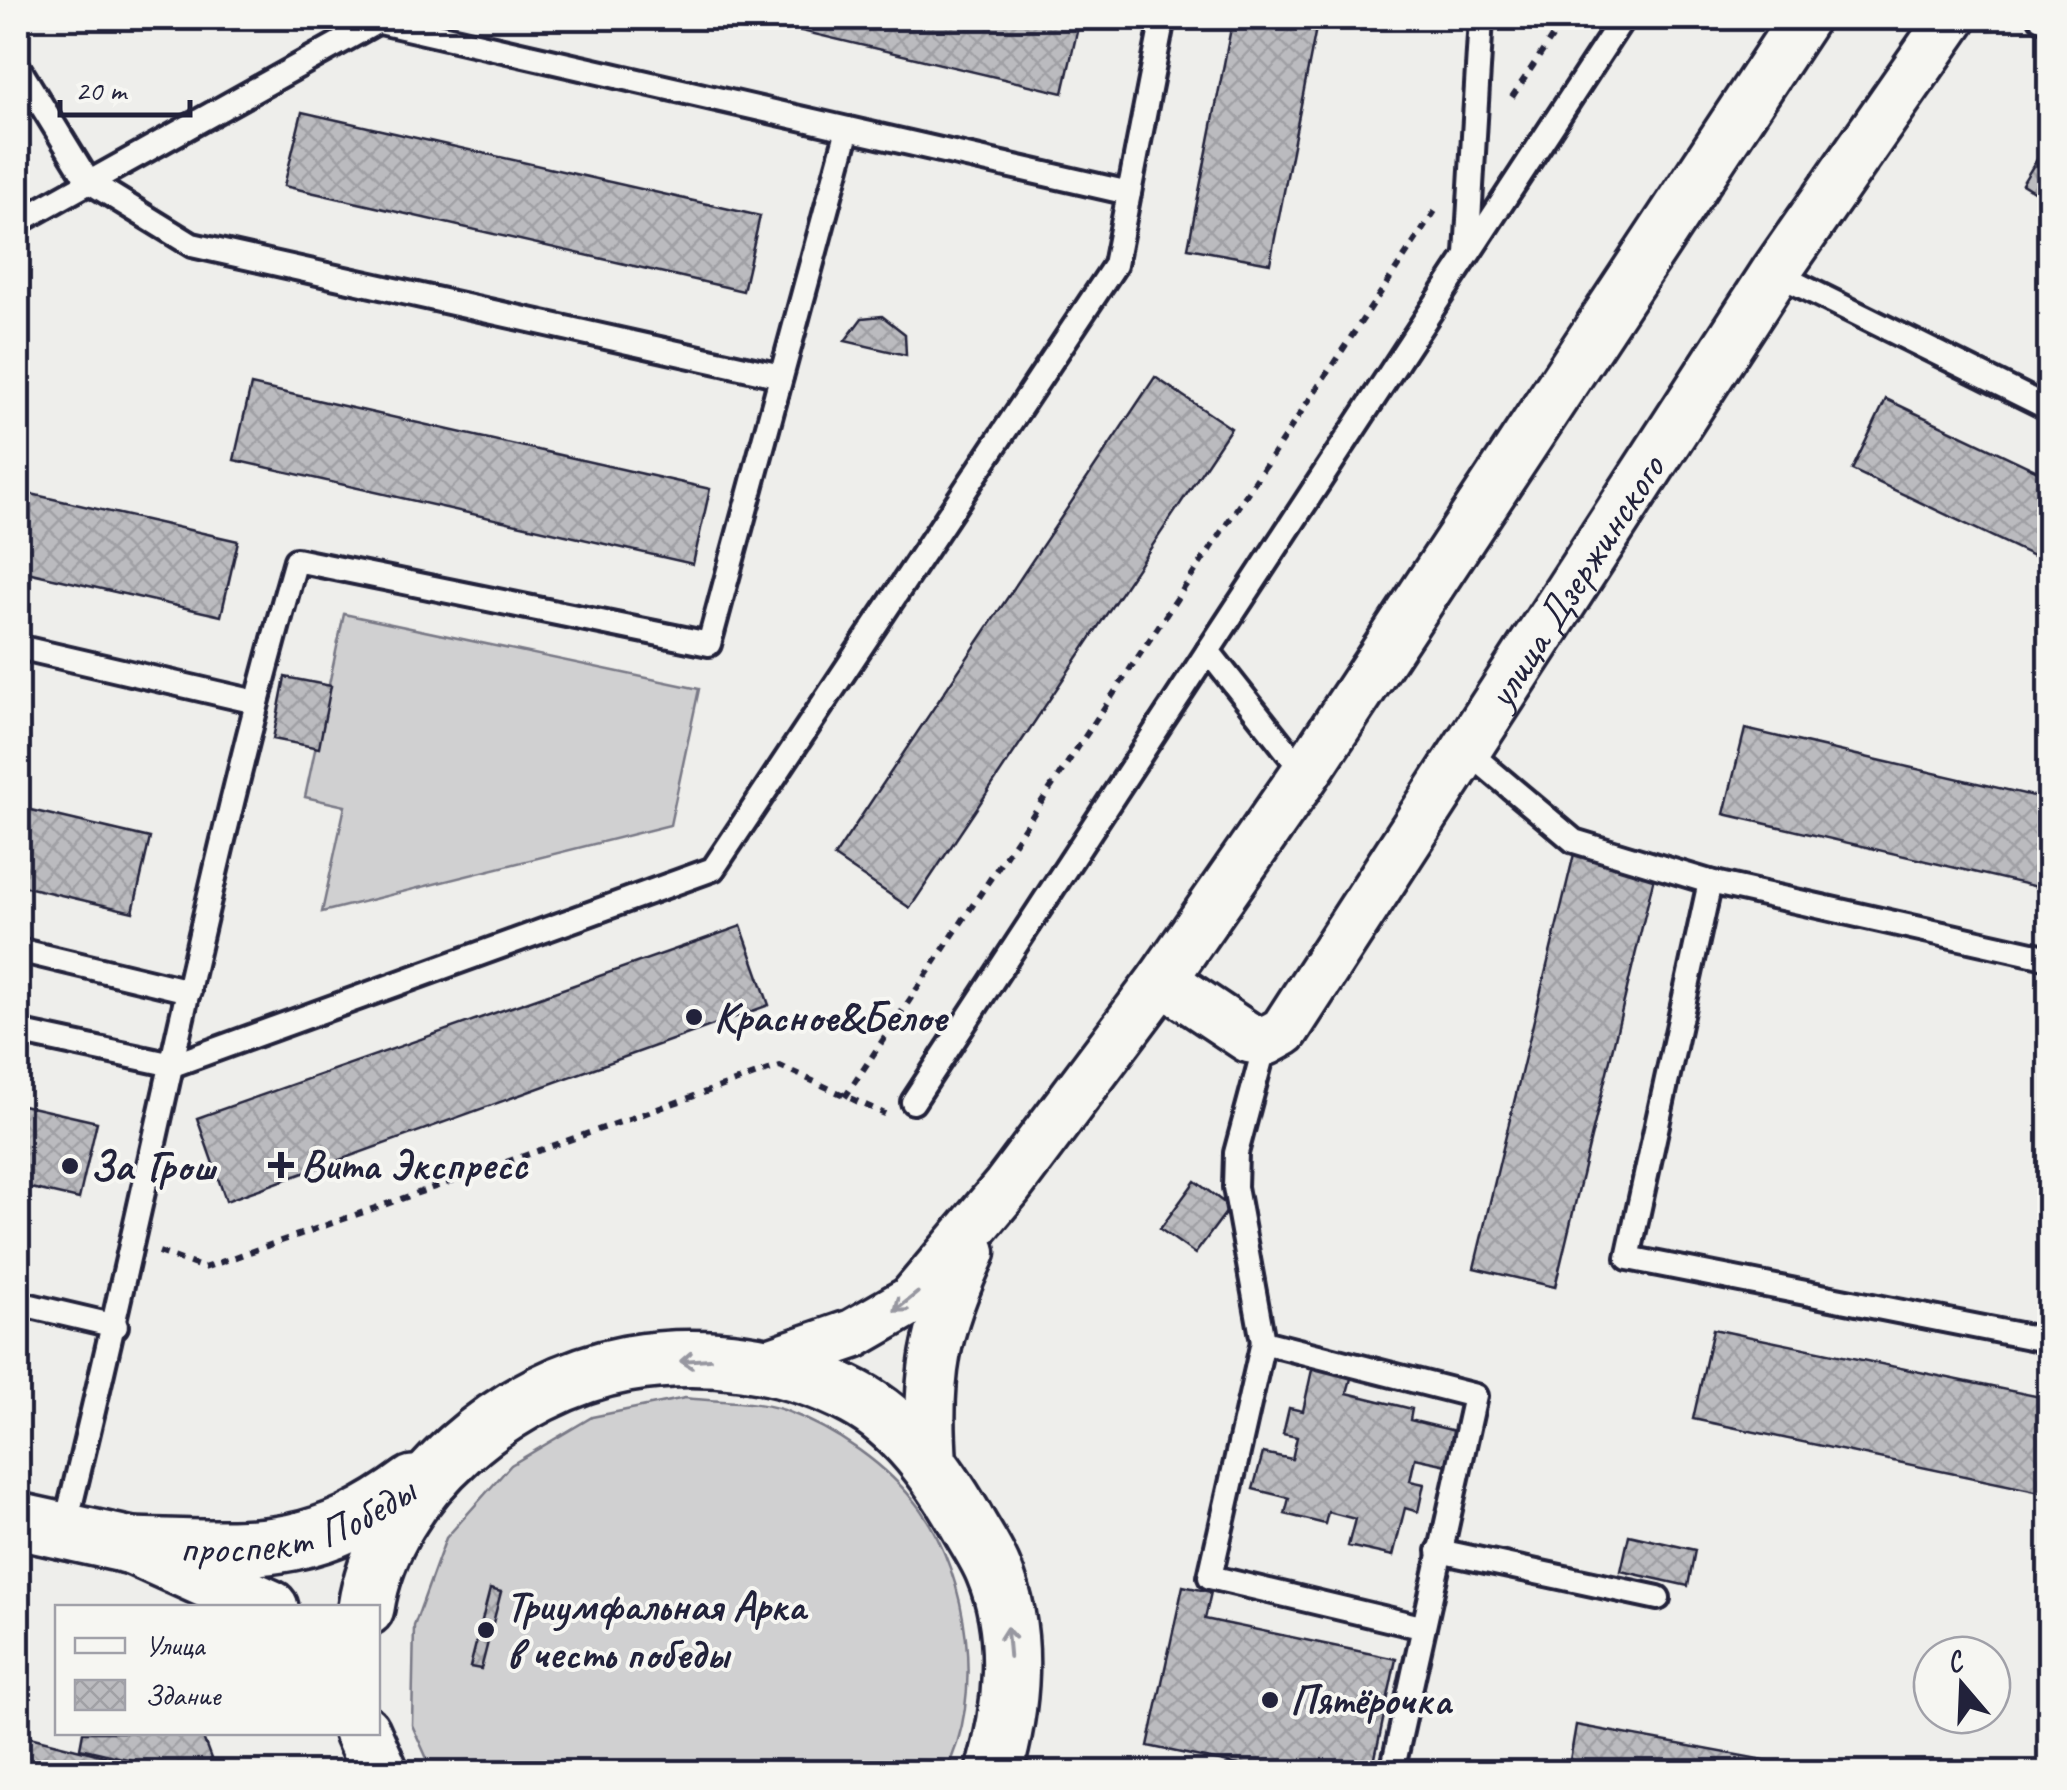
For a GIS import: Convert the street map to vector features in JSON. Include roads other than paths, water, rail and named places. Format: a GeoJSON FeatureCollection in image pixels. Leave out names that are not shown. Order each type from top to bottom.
{"type":"FeatureCollection","features":[{"type":"Feature","properties":{"kind":"main road"},"geometry":{"type":"LineString","coordinates":[[366,1605],[369,1584],[387,1540],[447,1459],[506,1413],[544,1393],[626,1364],[716,1358],[766,1364],[857,1399],[932,1462],[995,1573],[1010,1640],[1000,1750],[1041,1772]]}},
{"type":"Feature","properties":{"kind":"main road","name":"проспект Победы"},"geometry":{"type":"LineString","coordinates":[[40,1526],[132,1546],[255,1549],[293,1544],[353,1525],[447,1459]]}},
{"type":"Feature","properties":{"kind":"main road","name":"проспект Победы"},"geometry":{"type":"LineString","coordinates":[[132,1546],[263,1605]]}},
{"type":"Feature","properties":{"kind":"main road"},"geometry":{"type":"LineString","coordinates":[[364,1735],[382,1772]]}},
{"type":"Feature","properties":{"kind":"main road"},"geometry":{"type":"LineString","coordinates":[[375,1735],[382,1772]]}},
{"type":"Feature","properties":{"kind":"street"},"geometry":{"type":"LineString","coordinates":[[766,1364],[853,1334],[912,1300],[994,1204],[1162,980],[1305,774],[1804,18]]}},
{"type":"Feature","properties":{"kind":"street","name":"улица Дзержинского"},"geometry":{"type":"LineString","coordinates":[[1266,1041],[1284,1031],[1774,273],[1952,18]]}},
{"type":"Feature","properties":{"kind":"street"},"geometry":{"type":"LineString","coordinates":[[1162,980],[1249,1038],[1266,1041]]}},
{"type":"Feature","properties":{"kind":"street"},"geometry":{"type":"LineString","coordinates":[[932,1462],[928,1402],[934,1347],[952,1292],[994,1204]]}},
{"type":"Feature","properties":{"kind":"lane"},"geometry":{"type":"LineString","coordinates":[[18,1032],[173,1065],[713,869],[1115,265],[1164,18]]}},
{"type":"Feature","properties":{"kind":"lane"},"geometry":{"type":"LineString","coordinates":[[1467,256],[1481,18]]}},
{"type":"Feature","properties":{"kind":"lane"},"geometry":{"type":"LineString","coordinates":[[906,1111],[1623,18]]}},
{"type":"Feature","properties":{"kind":"lane"},"geometry":{"type":"LineString","coordinates":[[2042,18],[2050,22]]}},
{"type":"Feature","properties":{"kind":"lane"},"geometry":{"type":"LineString","coordinates":[[18,222],[382,20],[1129,193]]}},
{"type":"Feature","properties":{"kind":"lane"},"geometry":{"type":"LineString","coordinates":[[18,68],[88,181],[192,245],[781,376]]}},
{"type":"Feature","properties":{"kind":"lane"},"geometry":{"type":"LineString","coordinates":[[40,1526],[116,1326],[188,991],[256,702],[296,560],[708,644],[848,129]]}},
{"type":"Feature","properties":{"kind":"lane"},"geometry":{"type":"LineString","coordinates":[[1774,273],[2050,408]]}},
{"type":"Feature","properties":{"kind":"lane"},"geometry":{"type":"LineString","coordinates":[[18,647],[256,702]]}},
{"type":"Feature","properties":{"kind":"lane"},"geometry":{"type":"LineString","coordinates":[[1208,651],[1305,774]]}},
{"type":"Feature","properties":{"kind":"lane"},"geometry":{"type":"LineString","coordinates":[[1466,750],[1574,841],[1710,882],[2050,958]]}},
{"type":"Feature","properties":{"kind":"lane"},"geometry":{"type":"LineString","coordinates":[[1710,882],[1628,1258],[2050,1342]]}},
{"type":"Feature","properties":{"kind":"lane"},"geometry":{"type":"LineString","coordinates":[[18,950],[188,991]]}},
{"type":"Feature","properties":{"kind":"lane"},"geometry":{"type":"LineString","coordinates":[[1266,1041],[1236,1152],[1235,1187],[1263,1342],[1210,1577],[1421,1628]]}},
{"type":"Feature","properties":{"kind":"lane"},"geometry":{"type":"LineString","coordinates":[[18,1304],[116,1326]]}},
{"type":"Feature","properties":{"kind":"lane"},"geometry":{"type":"LineString","coordinates":[[1263,1342],[1476,1396],[1421,1628],[1392,1772]]}},
{"type":"Feature","properties":{"kind":"lane"},"geometry":{"type":"LineString","coordinates":[[1440,1550],[1658,1598]]}},
{"type":"Feature","properties":{"kind":"place","name":"Красное&Белое"},"geometry":{"type":"Point","coordinates":[694,1017]}},
{"type":"Feature","properties":{"kind":"place","name":"Вита Экспресс"},"geometry":{"type":"Point","coordinates":[281,1165]}},
{"type":"Feature","properties":{"kind":"place","name":"За Грош"},"geometry":{"type":"Point","coordinates":[70,1166]}},
{"type":"Feature","properties":{"kind":"place","name":"Триумфальная Арка в честь победы"},"geometry":{"type":"Point","coordinates":[486,1630]}},
{"type":"Feature","properties":{"kind":"place","name":"Пятёрочка"},"geometry":{"type":"Point","coordinates":[1270,1700]}}]}
